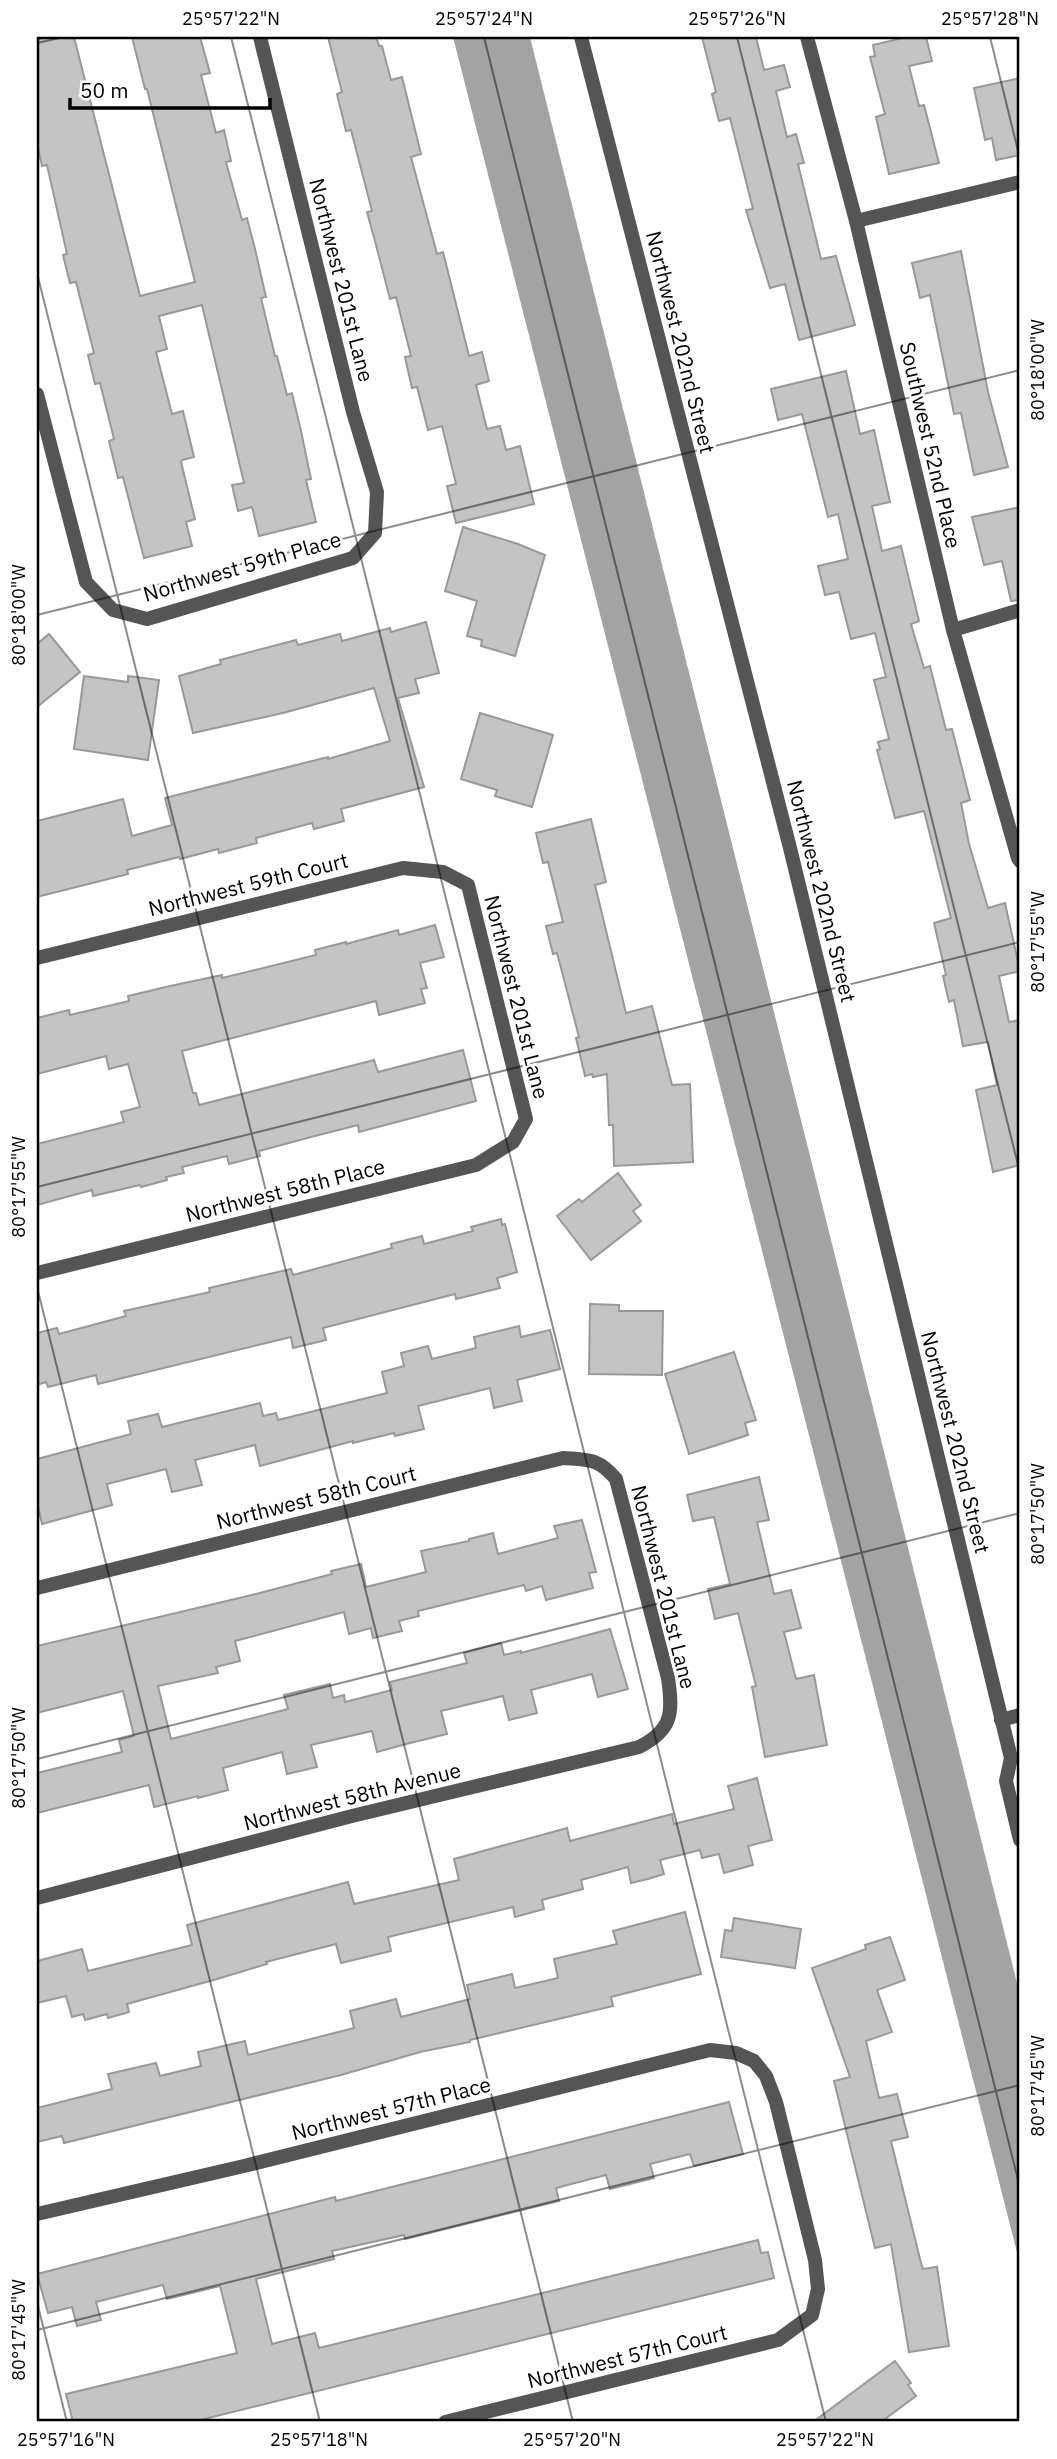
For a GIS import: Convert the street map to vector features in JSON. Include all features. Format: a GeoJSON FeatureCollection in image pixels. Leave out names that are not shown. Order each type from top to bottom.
{"type":"FeatureCollection","features":[{"type":"Feature","properties":{"kind":"street","name":"Northwest 201st Lane"},"geometry":{"type":"LineString","coordinates":[[260,37],[353,412],[377,492],[375,533]]}},
{"type":"Feature","properties":{"kind":"street","name":"Northwest 202nd Street"},"geometry":{"type":"LineString","coordinates":[[581,37],[790,848],[1001,1720],[1017,1759],[1006,1781],[1020,1840]]}},
{"type":"Feature","properties":{"kind":"street","name":"Southwest 52nd Place"},"geometry":{"type":"LineString","coordinates":[[807,37],[856,221],[953,630],[1020,860]]}},
{"type":"Feature","properties":{"kind":"street"},"geometry":{"type":"LineString","coordinates":[[856,221],[1020,182]]}},
{"type":"Feature","properties":{"kind":"street","name":"Northwest 59th Place"},"geometry":{"type":"LineString","coordinates":[[37,394],[86,582],[113,610],[147,619],[250,589],[353,558],[375,533]]}},
{"type":"Feature","properties":{"kind":"street"},"geometry":{"type":"LineString","coordinates":[[953,630],[1020,610]]}},
{"type":"Feature","properties":{"kind":"street","name":"Northwest 59th Court"},"geometry":{"type":"LineString","coordinates":[[37,958],[404,868],[443,872],[468,885]]}},
{"type":"Feature","properties":{"kind":"street","name":"Northwest 201st Lane"},"geometry":{"type":"LineString","coordinates":[[468,885],[526,1119]]}},
{"type":"Feature","properties":{"kind":"street","name":"Northwest 58th Place"},"geometry":{"type":"LineString","coordinates":[[37,1273],[476,1166],[513,1142],[526,1119]]}},
{"type":"Feature","properties":{"kind":"street","name":"Northwest 58th Court"},"geometry":{"type":"LineString","coordinates":[[37,1588],[563,1458],[588,1460],[604,1466]]}},
{"type":"Feature","properties":{"kind":"street","name":"Northwest 201st Lane"},"geometry":{"type":"LineString","coordinates":[[604,1466],[615,1479],[623,1503],[668,1678],[672,1700],[668,1722]]}},
{"type":"Feature","properties":{"kind":"street"},"geometry":{"type":"LineString","coordinates":[[1001,1720],[1020,1715]]}},
{"type":"Feature","properties":{"kind":"street","name":"Northwest 58th Avenue"},"geometry":{"type":"LineString","coordinates":[[37,1898],[352,1816],[639,1746],[657,1738],[668,1722]]}},
{"type":"Feature","properties":{"kind":"street","name":"Northwest 57th Place"},"geometry":{"type":"LineString","coordinates":[[37,2214],[257,2163],[710,2050],[736,2053],[754,2061],[766,2076],[776,2102],[815,2260],[818,2289],[812,2315]]}},
{"type":"Feature","properties":{"kind":"street","name":"Northwest 57th Court"},"geometry":{"type":"LineString","coordinates":[[445,2422],[778,2340],[812,2315]]}},
{"type":"Feature","properties":{"kind":"shaded area"},"geometry":{"type":"Polygon","coordinates":[[[453,37],[530,37],[1020,1995],[1020,2264],[453,37]]]}},
{"type":"Feature","properties":{"kind":"building"},"geometry":{"type":"Polygon","coordinates":[[[74,37],[140,296],[195,282],[132,37],[200,37],[210,73],[201,75],[216,133],[224,130],[231,161],[226,162],[242,220],[247,218],[255,249],[266,297],[261,298],[275,356],[287,395],[292,393],[301,431],[311,479],[306,480],[316,522],[259,536],[252,507],[238,511],[232,485],[244,483],[202,305],[159,316],[167,349],[156,352],[172,414],[183,411],[194,457],[181,462],[195,519],[186,522],[192,546],[144,558],[123,477],[118,478],[109,441],[114,439],[100,383],[95,384],[88,355],[94,353],[76,282],[70,283],[63,255],[67,254],[47,165],[42,166],[37,144],[37,39],[74,37]]]}},
{"type":"Feature","properties":{"kind":"building"},"geometry":{"type":"Polygon","coordinates":[[[328,37],[376,37],[379,46],[382,46],[391,80],[402,77],[421,154],[411,157],[437,254],[443,252],[469,356],[482,352],[489,381],[476,385],[487,429],[500,426],[506,450],[520,446],[534,504],[456,523],[447,486],[456,484],[442,426],[428,430],[417,387],[412,388],[405,357],[411,356],[396,297],[390,299],[367,212],[372,211],[351,130],[346,131],[337,94],[342,92],[328,37]]]}},
{"type":"Feature","properties":{"kind":"building"},"geometry":{"type":"Polygon","coordinates":[[[702,37],[756,37],[764,70],[784,65],[790,87],[776,91],[787,137],[796,134],[804,163],[798,164],[821,259],[836,256],[855,325],[799,340],[785,284],[770,288],[746,210],[753,209],[730,118],[719,121],[712,94],[716,92],[702,37]]]}},
{"type":"Feature","properties":{"kind":"building"},"geometry":{"type":"Polygon","coordinates":[[[907,37],[926,37],[932,61],[909,66],[919,106],[924,105],[939,163],[889,174],[876,117],[885,114],[870,57],[875,56],[873,45],[907,37]]]}},
{"type":"Feature","properties":{"kind":"building"},"geometry":{"type":"Polygon","coordinates":[[[1020,78],[1020,155],[996,160],[992,138],[985,140],[974,88],[1020,78]]]}},
{"type":"Feature","properties":{"kind":"building"},"geometry":{"type":"Polygon","coordinates":[[[961,251],[988,392],[1008,467],[974,475],[961,413],[954,414],[930,295],[920,298],[912,263],[961,251]]]}},
{"type":"Feature","properties":{"kind":"building"},"geometry":{"type":"Polygon","coordinates":[[[846,371],[860,434],[874,430],[890,502],[872,506],[882,551],[901,546],[919,621],[911,624],[924,668],[930,666],[946,730],[952,729],[970,800],[961,803],[969,844],[988,908],[1005,903],[1020,971],[999,976],[1009,1022],[1020,1020],[1020,1165],[993,1172],[976,1090],[997,1085],[988,1042],[963,1046],[954,1000],[949,1002],[934,923],[951,918],[924,811],[895,818],[877,750],[880,749],[878,742],[889,739],[874,680],[886,677],[875,633],[851,639],[839,592],[825,595],[818,566],[848,559],[838,514],[828,517],[802,414],[778,420],[771,389],[846,371]]]}},
{"type":"Feature","properties":{"kind":"building"},"geometry":{"type":"Polygon","coordinates":[[[1020,507],[1020,600],[1011,601],[1002,561],[984,565],[972,517],[1020,507]]]}},
{"type":"Feature","properties":{"kind":"building"},"geometry":{"type":"Polygon","coordinates":[[[463,527],[545,555],[515,656],[481,646],[482,640],[467,636],[477,601],[445,591],[463,527]]]}},
{"type":"Feature","properties":{"kind":"building"},"geometry":{"type":"Polygon","coordinates":[[[426,622],[439,673],[415,679],[419,693],[398,698],[424,787],[341,809],[344,821],[314,829],[312,823],[256,838],[257,843],[219,853],[218,849],[180,859],[179,857],[127,870],[128,874],[37,897],[37,821],[123,799],[132,836],[172,825],[165,798],[328,759],[390,741],[374,688],[283,713],[193,733],[179,676],[221,664],[220,660],[296,640],[298,645],[340,634],[342,641],[426,622]]]}},
{"type":"Feature","properties":{"kind":"building"},"geometry":{"type":"Polygon","coordinates":[[[49,634],[80,672],[37,707],[37,644],[49,634]]]}},
{"type":"Feature","properties":{"kind":"building"},"geometry":{"type":"Polygon","coordinates":[[[84,676],[128,682],[128,676],[159,680],[148,760],[74,749],[84,676]]]}},
{"type":"Feature","properties":{"kind":"building"},"geometry":{"type":"Polygon","coordinates":[[[480,713],[553,735],[532,807],[495,796],[497,790],[461,779],[480,713]]]}},
{"type":"Feature","properties":{"kind":"building"},"geometry":{"type":"Polygon","coordinates":[[[591,819],[606,882],[595,885],[626,1013],[652,1006],[672,1085],[690,1084],[693,1162],[614,1166],[613,1125],[609,1125],[607,1074],[585,1076],[576,1038],[579,1037],[566,987],[546,926],[563,922],[548,862],[543,863],[536,833],[591,819]]]}},
{"type":"Feature","properties":{"kind":"building"},"geometry":{"type":"Polygon","coordinates":[[[435,925],[444,957],[420,963],[427,988],[421,989],[425,1003],[379,1015],[376,1001],[182,1051],[193,1093],[196,1093],[199,1105],[374,1060],[378,1072],[463,1050],[476,1101],[359,1132],[358,1125],[259,1151],[260,1156],[229,1164],[227,1156],[182,1167],[184,1173],[141,1187],[140,1185],[93,1196],[92,1190],[37,1205],[37,1144],[124,1122],[121,1112],[140,1107],[128,1064],[109,1069],[106,1056],[37,1074],[37,1018],[69,1010],[70,1015],[129,1001],[128,996],[222,975],[222,978],[316,955],[315,950],[346,942],[398,930],[399,935],[435,925]]]}},
{"type":"Feature","properties":{"kind":"building"},"geometry":{"type":"Polygon","coordinates":[[[618,1173],[641,1205],[633,1211],[641,1221],[591,1260],[557,1216],[579,1199],[582,1202],[618,1173]]]}},
{"type":"Feature","properties":{"kind":"building"},"geometry":{"type":"Polygon","coordinates":[[[501,1219],[502,1225],[505,1224],[517,1272],[497,1278],[500,1288],[456,1299],[455,1294],[323,1328],[326,1340],[293,1348],[291,1337],[98,1384],[96,1375],[48,1387],[46,1382],[37,1385],[37,1333],[57,1328],[59,1334],[126,1316],[124,1311],[210,1292],[209,1288],[291,1269],[293,1275],[392,1248],[391,1244],[422,1236],[424,1244],[473,1231],[471,1227],[501,1219]]]}},
{"type":"Feature","properties":{"kind":"building"},"geometry":{"type":"Polygon","coordinates":[[[590,1304],[619,1305],[619,1311],[663,1311],[662,1375],[589,1374],[590,1304]]]}},
{"type":"Feature","properties":{"kind":"building"},"geometry":{"type":"Polygon","coordinates":[[[519,1326],[521,1337],[550,1330],[560,1369],[517,1380],[522,1401],[494,1408],[490,1388],[418,1406],[424,1429],[353,1441],[260,1466],[255,1445],[195,1460],[202,1485],[172,1492],[166,1469],[107,1484],[112,1505],[42,1524],[37,1502],[37,1459],[131,1434],[128,1421],[158,1414],[162,1427],[260,1403],[263,1416],[276,1413],[278,1420],[387,1393],[382,1372],[404,1366],[401,1353],[428,1346],[432,1359],[476,1348],[474,1337],[519,1326]]]}},
{"type":"Feature","properties":{"kind":"building"},"geometry":{"type":"Polygon","coordinates":[[[734,1352],[756,1420],[745,1423],[748,1435],[689,1454],[665,1374],[734,1352]]]}},
{"type":"Feature","properties":{"kind":"building"},"geometry":{"type":"Polygon","coordinates":[[[759,1477],[769,1520],[757,1522],[774,1594],[791,1590],[801,1628],[784,1632],[796,1679],[814,1675],[827,1745],[765,1757],[752,1687],[756,1686],[738,1613],[715,1619],[708,1589],[730,1584],[714,1517],[693,1521],[687,1495],[759,1477]]]}},
{"type":"Feature","properties":{"kind":"building"},"geometry":{"type":"Polygon","coordinates":[[[582,1520],[596,1572],[589,1573],[593,1588],[546,1600],[542,1586],[526,1591],[524,1585],[418,1611],[419,1616],[399,1621],[402,1631],[373,1638],[371,1628],[349,1634],[344,1612],[235,1641],[240,1661],[216,1667],[218,1673],[158,1686],[171,1739],[288,1709],[284,1695],[330,1684],[333,1698],[344,1695],[345,1702],[392,1690],[390,1682],[467,1663],[464,1653],[501,1643],[504,1655],[521,1653],[610,1629],[628,1689],[598,1697],[592,1674],[531,1690],[537,1713],[509,1720],[503,1696],[441,1711],[447,1734],[377,1752],[372,1731],[311,1745],[317,1767],[287,1774],[282,1752],[223,1768],[228,1790],[198,1798],[154,1807],[149,1785],[37,1813],[37,1773],[122,1752],[119,1740],[134,1736],[123,1691],[37,1713],[37,1646],[256,1594],[361,1564],[366,1587],[426,1572],[421,1551],[493,1533],[498,1554],[558,1538],[554,1526],[582,1520]]]}},
{"type":"Feature","properties":{"kind":"building"},"geometry":{"type":"Polygon","coordinates":[[[757,1778],[772,1840],[748,1846],[753,1865],[724,1873],[719,1854],[702,1858],[700,1850],[660,1860],[664,1874],[631,1883],[628,1867],[581,1880],[583,1889],[542,1900],[544,1909],[515,1917],[513,1907],[388,1937],[391,1951],[341,1963],[336,1944],[127,2004],[129,2012],[108,2018],[107,2014],[85,2020],[83,2014],[72,2017],[66,1996],[37,2003],[37,1961],[82,1949],[88,1971],[192,1945],[187,1925],[348,1882],[354,1904],[459,1880],[454,1859],[567,1828],[570,1841],[672,1814],[674,1824],[734,1809],[728,1786],[757,1778]]]}},
{"type":"Feature","properties":{"kind":"building"},"geometry":{"type":"Polygon","coordinates":[[[685,1912],[701,1974],[611,1997],[613,2006],[64,2143],[62,2136],[37,2142],[37,2108],[112,2089],[108,2074],[156,2063],[160,2076],[201,2066],[198,2052],[245,2041],[248,2055],[354,2028],[350,2011],[396,1999],[401,2017],[470,1999],[467,1985],[512,1974],[515,1988],[558,1978],[554,1959],[617,1944],[613,1931],[685,1912]]]}},
{"type":"Feature","properties":{"kind":"building"},"geometry":{"type":"Polygon","coordinates":[[[734,1918],[801,1929],[795,1968],[721,1957],[725,1930],[732,1931],[734,1918]]]}},
{"type":"Feature","properties":{"kind":"building"},"geometry":{"type":"Polygon","coordinates":[[[890,1937],[905,1980],[877,1990],[892,2032],[866,2041],[879,2098],[897,2094],[908,2137],[891,2141],[923,2269],[937,2267],[949,2346],[909,2352],[891,2244],[875,2248],[834,2081],[850,2077],[812,1968],[866,1949],[865,1945],[890,1937]]]}},
{"type":"Feature","properties":{"kind":"building"},"geometry":{"type":"Polygon","coordinates":[[[729,2102],[743,2154],[694,2166],[690,2154],[650,2164],[654,2178],[610,2189],[606,2175],[556,2188],[559,2201],[405,2239],[404,2235],[332,2251],[334,2259],[256,2279],[272,2344],[315,2333],[319,2348],[758,2240],[761,2253],[768,2252],[774,2278],[192,2422],[73,2422],[66,2394],[237,2353],[220,2286],[167,2299],[163,2285],[96,2302],[101,2320],[77,2326],[72,2307],[48,2313],[37,2274],[335,2197],[336,2201],[729,2102]]]}},
{"type":"Feature","properties":{"kind":"building"},"geometry":{"type":"Polygon","coordinates":[[[895,2361],[911,2383],[908,2385],[916,2396],[881,2422],[813,2422],[895,2361]]]}}]}
